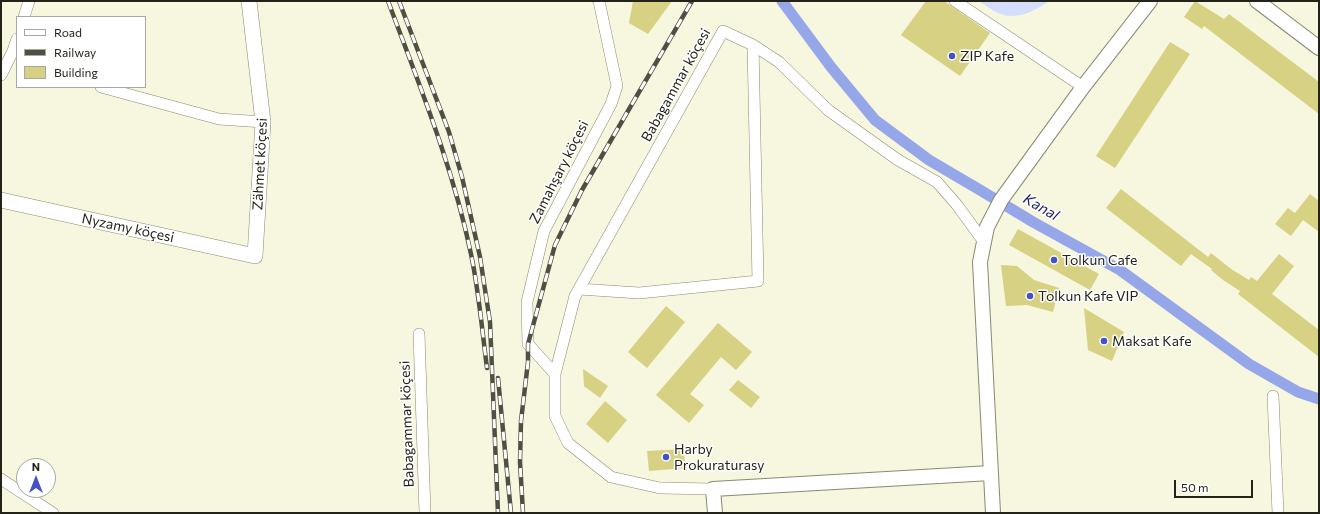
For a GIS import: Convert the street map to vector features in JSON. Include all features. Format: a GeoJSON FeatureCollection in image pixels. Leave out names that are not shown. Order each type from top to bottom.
{"type":"FeatureCollection","features":[{"type":"Feature","properties":{"kind":"main road","name":"Zähmet köçesi"},"geometry":{"type":"LineString","coordinates":[[249,1],[263,122],[255,256]]}},
{"type":"Feature","properties":{"kind":"main road","name":"Nyzamy köçesi"},"geometry":{"type":"LineString","coordinates":[[1,200],[255,256]]}},
{"type":"Feature","properties":{"kind":"street"},"geometry":{"type":"LineString","coordinates":[[24,16],[29,1]]}},
{"type":"Feature","properties":{"kind":"street","name":"Zamahşary köçesi"},"geometry":{"type":"LineString","coordinates":[[555,374],[528,344],[527,302],[544,231],[611,104],[617,86],[599,1]]}},
{"type":"Feature","properties":{"kind":"street"},"geometry":{"type":"LineString","coordinates":[[955,1],[1084,87]]}},
{"type":"Feature","properties":{"kind":"street"},"geometry":{"type":"LineString","coordinates":[[993,513],[980,262],[987,227],[1001,200],[1084,87],[1150,1]]}},
{"type":"Feature","properties":{"kind":"street"},"geometry":{"type":"LineString","coordinates":[[1257,1],[1319,48]]}},
{"type":"Feature","properties":{"kind":"street","name":"Babagammar köçesi"},"geometry":{"type":"LineString","coordinates":[[713,489],[660,488],[611,477],[568,443],[554,416],[555,374],[575,296],[723,31],[753,44],[779,62],[828,110],[898,160],[937,182],[957,205],[984,242]]}},
{"type":"Feature","properties":{"kind":"street"},"geometry":{"type":"LineString","coordinates":[[1,75],[9,62],[16,42]]}},
{"type":"Feature","properties":{"kind":"street"},"geometry":{"type":"LineString","coordinates":[[579,289],[638,293],[758,281],[753,44]]}},
{"type":"Feature","properties":{"kind":"street"},"geometry":{"type":"LineString","coordinates":[[105,88],[219,119],[263,122]]}},
{"type":"Feature","properties":{"kind":"street","name":"Babagammar köçesi"},"geometry":{"type":"LineString","coordinates":[[419,334],[425,513]]}},
{"type":"Feature","properties":{"kind":"street"},"geometry":{"type":"LineString","coordinates":[[1274,396],[1278,513]]}},
{"type":"Feature","properties":{"kind":"street"},"geometry":{"type":"LineString","coordinates":[[715,513],[713,489],[991,473]]}},
{"type":"Feature","properties":{"kind":"street"},"geometry":{"type":"LineString","coordinates":[[1,479],[53,513]]}},
{"type":"Feature","properties":{"kind":"shaded area"},"geometry":{"type":"Polygon","coordinates":[[[979,1],[1049,1],[1025,14],[1012,16],[998,13],[979,1]]]}},
{"type":"Feature","properties":{"kind":"building"},"geometry":{"type":"Polygon","coordinates":[[[633,1],[672,1],[648,34],[629,23],[633,1]]]}},
{"type":"Feature","properties":{"kind":"building","name":"ZIP Kafe"},"geometry":{"type":"Polygon","coordinates":[[[926,1],[944,1],[990,33],[960,76],[901,35],[926,1]]]}},
{"type":"Feature","properties":{"kind":"building"},"geometry":{"type":"Polygon","coordinates":[[[1195,1],[1224,19],[1229,14],[1319,82],[1319,114],[1204,26],[1202,29],[1184,17],[1195,1]]]}},
{"type":"Feature","properties":{"kind":"building"},"geometry":{"type":"Polygon","coordinates":[[[1170,42],[1190,54],[1115,168],[1096,156],[1170,42]]]}},
{"type":"Feature","properties":{"kind":"building"},"geometry":{"type":"Polygon","coordinates":[[[1121,189],[1208,257],[1211,253],[1231,269],[1249,280],[1251,277],[1257,281],[1279,254],[1294,266],[1272,294],[1319,330],[1319,357],[1238,294],[1240,291],[1223,280],[1211,270],[1212,269],[1191,254],[1181,266],[1106,208],[1121,189]]]}},
{"type":"Feature","properties":{"kind":"building"},"geometry":{"type":"Polygon","coordinates":[[[1310,194],[1319,201],[1319,232],[1303,220],[1291,236],[1275,224],[1288,208],[1295,213],[1310,194]]]}},
{"type":"Feature","properties":{"kind":"building","name":"Tolkun Cafe"},"geometry":{"type":"Polygon","coordinates":[[[1018,229],[1099,274],[1090,290],[1009,245],[1018,229]]]}},
{"type":"Feature","properties":{"kind":"building","name":"Tolkun Kafe VIP"},"geometry":{"type":"Polygon","coordinates":[[[1001,265],[1017,266],[1034,280],[1059,288],[1053,312],[1027,305],[1006,306],[1001,265]]]}},
{"type":"Feature","properties":{"kind":"building"},"geometry":{"type":"Polygon","coordinates":[[[666,306],[685,322],[647,368],[628,352],[666,306]]]}},
{"type":"Feature","properties":{"kind":"building","name":"Maksat Kafe"},"geometry":{"type":"Polygon","coordinates":[[[1084,308],[1124,332],[1112,361],[1088,350],[1084,308]]]}},
{"type":"Feature","properties":{"kind":"building"},"geometry":{"type":"Polygon","coordinates":[[[718,323],[752,352],[736,370],[721,357],[690,394],[704,405],[689,423],[656,395],[718,323]]]}},
{"type":"Feature","properties":{"kind":"building"},"geometry":{"type":"Polygon","coordinates":[[[583,369],[608,386],[600,398],[584,386],[583,369]]]}},
{"type":"Feature","properties":{"kind":"building"},"geometry":{"type":"Polygon","coordinates":[[[738,380],[760,397],[751,408],[729,390],[738,380]]]}},
{"type":"Feature","properties":{"kind":"building"},"geometry":{"type":"Polygon","coordinates":[[[605,401],[627,420],[608,443],[586,424],[605,401]]]}},
{"type":"Feature","properties":{"kind":"building","name":"Harby Prokuraturasy"},"geometry":{"type":"Polygon","coordinates":[[[684,449],[685,468],[649,471],[647,451],[684,449]]]}},
{"type":"Feature","properties":{"kind":"waterway","name":"Kanal"},"geometry":{"type":"LineString","coordinates":[[782,1],[831,67],[875,120],[929,160],[1033,222],[1120,270],[1249,364],[1298,392],[1319,399]]}},
{"type":"Feature","properties":{"kind":"railway"},"geometry":{"type":"LineString","coordinates":[[388,1],[434,126],[455,189],[464,222],[476,282],[487,368]]}},
{"type":"Feature","properties":{"kind":"railway"},"geometry":{"type":"LineString","coordinates":[[399,1],[449,132],[462,177],[480,257],[490,322],[498,513]]}},
{"type":"Feature","properties":{"kind":"railway"},"geometry":{"type":"LineString","coordinates":[[523,513],[520,462],[521,421],[528,362],[528,344],[555,245],[582,190],[692,1]]}},
{"type":"Feature","properties":{"kind":"railway"},"geometry":{"type":"LineString","coordinates":[[498,378],[511,513]]}},
{"type":"Feature","properties":{"kind":"place","name":"ZIP Kafe"},"geometry":{"type":"Point","coordinates":[952,56]}},
{"type":"Feature","properties":{"kind":"place","name":"Tolkun Cafe"},"geometry":{"type":"Point","coordinates":[1054,260]}},
{"type":"Feature","properties":{"kind":"place","name":"Tolkun Kafe VIP"},"geometry":{"type":"Point","coordinates":[1030,296]}},
{"type":"Feature","properties":{"kind":"place","name":"Maksat Kafe"},"geometry":{"type":"Point","coordinates":[1104,341]}},
{"type":"Feature","properties":{"kind":"place","name":"Harby Prokuraturasy"},"geometry":{"type":"Point","coordinates":[666,457]}}]}
